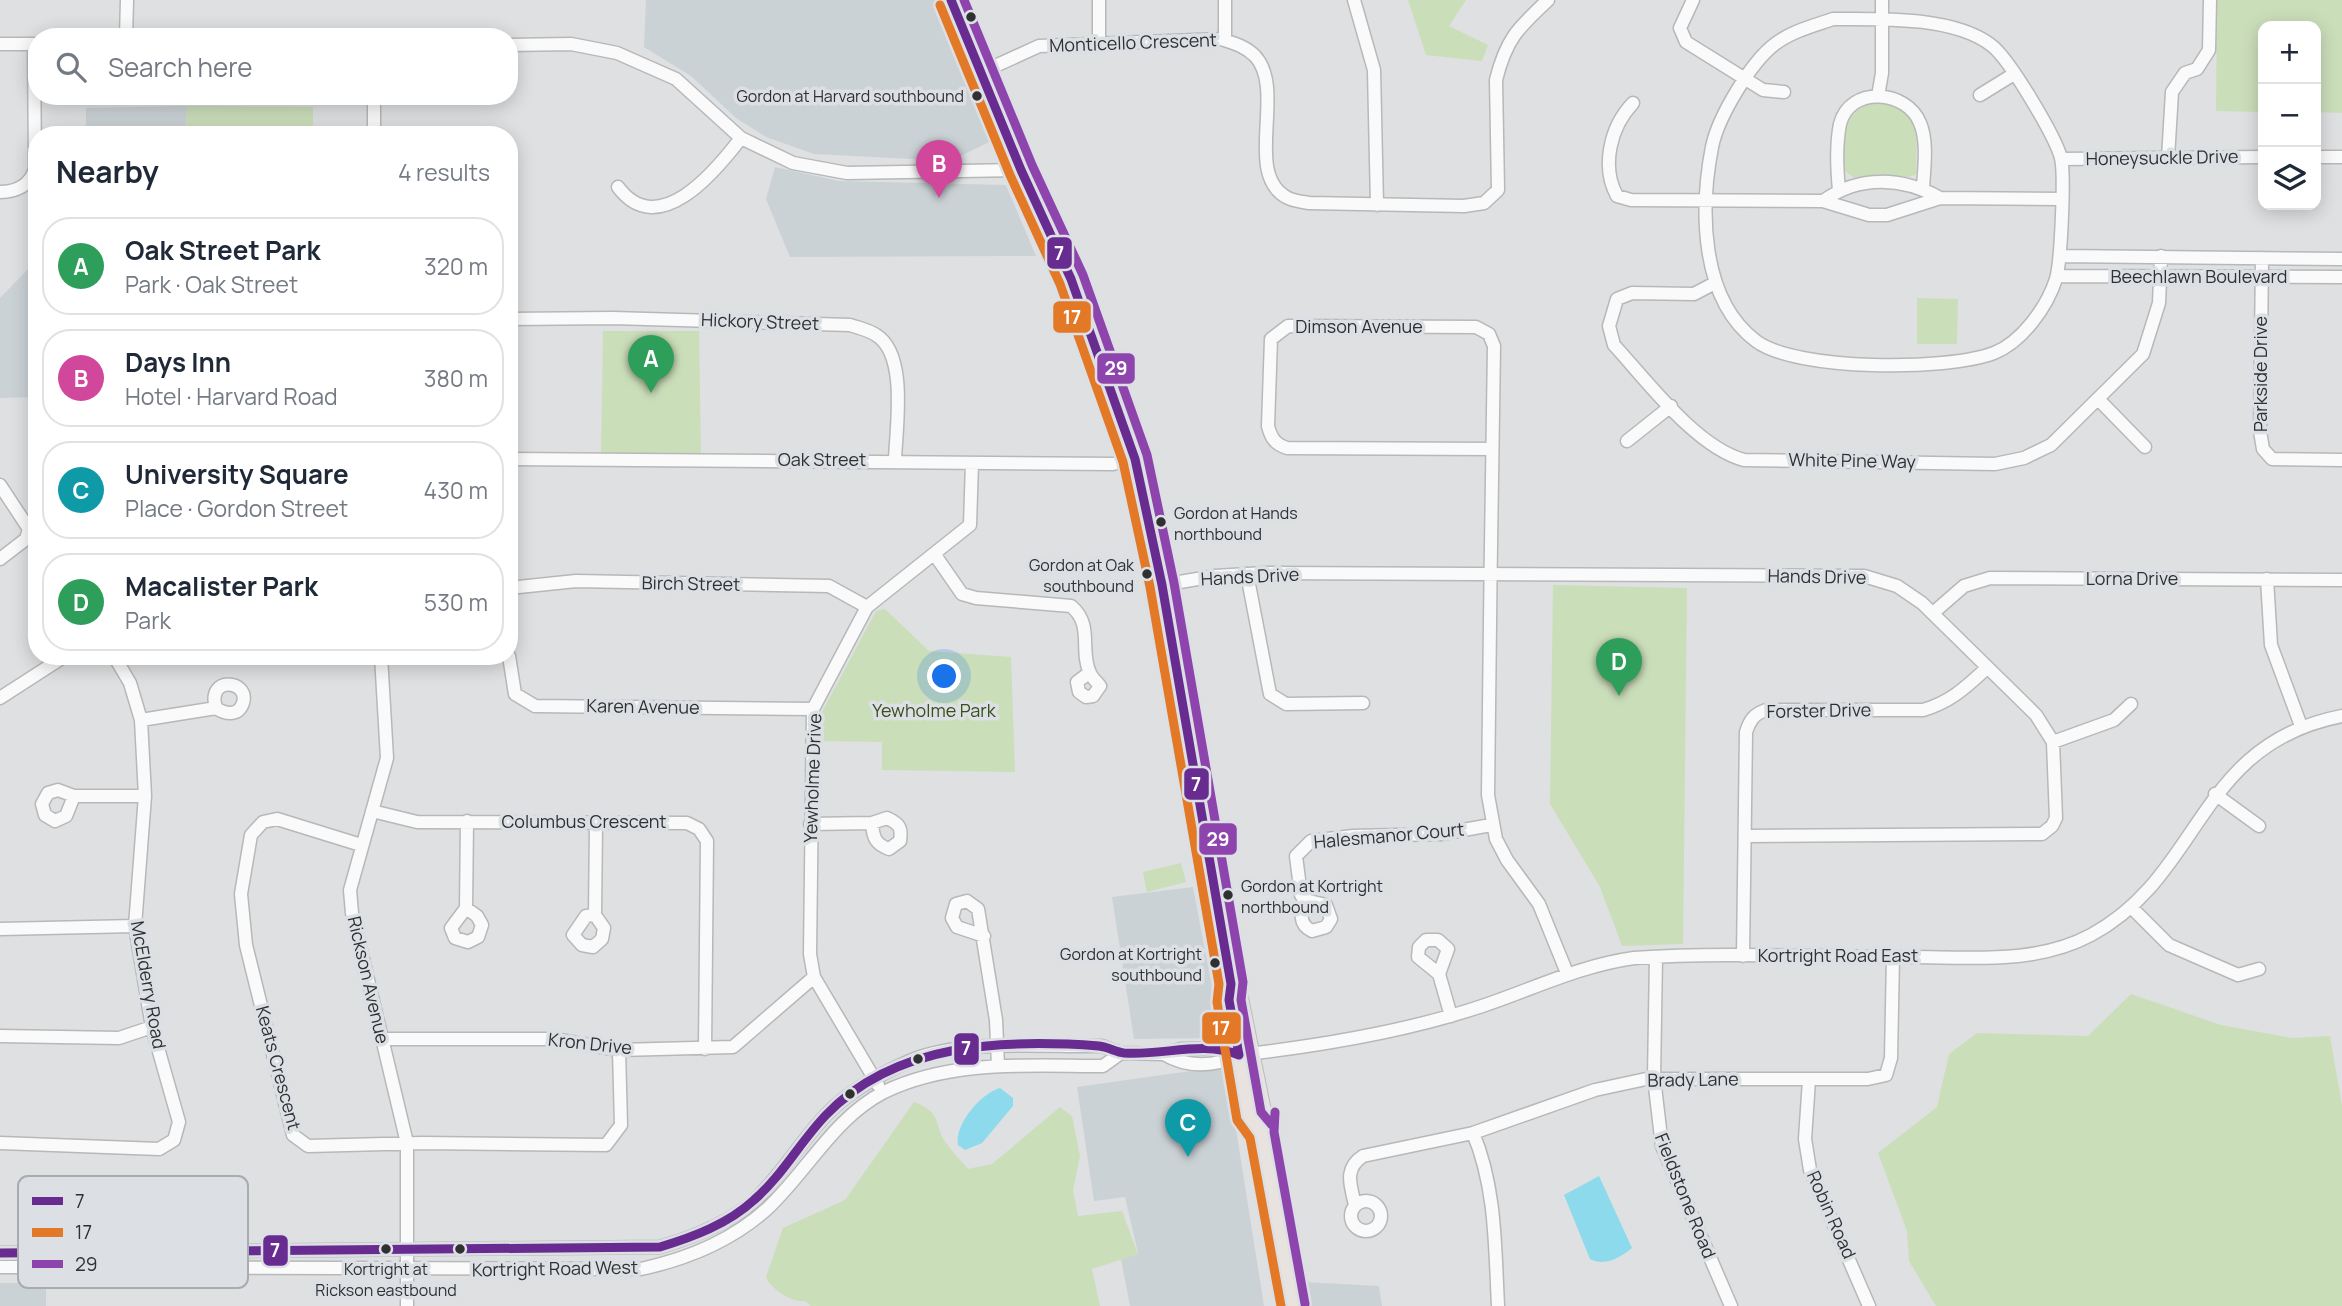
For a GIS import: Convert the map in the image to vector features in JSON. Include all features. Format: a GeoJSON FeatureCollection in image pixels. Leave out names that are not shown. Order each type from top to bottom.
{"type":"FeatureCollection","features":[{"type":"Feature","properties":{"kind":"main road"},"geometry":{"type":"LineString","coordinates":[[951,0],[1021,170],[1072,279],[1135,459],[1161,585],[1231,984],[1229,1000],[1246,1054],[1249,1117],[1262,1133],[1293,1306]]}},
{"type":"Feature","properties":{"kind":"street"},"geometry":{"type":"LineString","coordinates":[[127,0],[127,28]]}},
{"type":"Feature","properties":{"kind":"street"},"geometry":{"type":"LineString","coordinates":[[1099,0],[1100,43]]}},
{"type":"Feature","properties":{"kind":"street"},"geometry":{"type":"LineString","coordinates":[[1225,0],[1225,40]]}},
{"type":"Feature","properties":{"kind":"street"},"geometry":{"type":"LineString","coordinates":[[1354,0],[1374,70],[1377,205]]}},
{"type":"Feature","properties":{"kind":"street","name":"Monticello Crescent"},"geometry":{"type":"LineString","coordinates":[[982,72],[1039,46],[1225,40],[1242,46],[1255,57],[1268,77],[1266,158],[1271,180],[1286,197],[1309,203],[1464,206],[1484,203],[1498,190],[1496,80],[1500,62],[1514,32],[1548,0]]}},
{"type":"Feature","properties":{"kind":"street"},"geometry":{"type":"LineString","coordinates":[[1693,0],[1680,28],[1686,42],[1763,90],[1784,92]]}},
{"type":"Feature","properties":{"kind":"street"},"geometry":{"type":"LineString","coordinates":[[1878,96],[1882,73],[1882,0]]}},
{"type":"Feature","properties":{"kind":"street"},"geometry":{"type":"LineString","coordinates":[[2168,158],[2172,92],[2185,73],[2197,69],[2209,50],[2210,0]]}},
{"type":"Feature","properties":{"kind":"street"},"geometry":{"type":"LineString","coordinates":[[1833,19],[1882,19],[1953,28],[1991,45],[2014,74],[2046,127],[2061,159],[2060,256],[2057,276],[2040,312],[2019,335],[1996,352],[1951,363],[1839,363],[1781,354],[1756,341],[1736,322],[1715,283],[1709,251],[1707,200],[1712,145],[1723,117],[1745,79],[1773,46],[1797,31],[1833,19]]}},
{"type":"Feature","properties":{"kind":"street"},"geometry":{"type":"LineString","coordinates":[[0,44],[28,44]]}},
{"type":"Feature","properties":{"kind":"street"},"geometry":{"type":"LineString","coordinates":[[518,45],[571,44],[617,53],[676,79],[741,138],[793,163],[847,173],[1021,170]]}},
{"type":"Feature","properties":{"kind":"street"},"geometry":{"type":"LineString","coordinates":[[1980,95],[2014,74]]}},
{"type":"Feature","properties":{"kind":"street"},"geometry":{"type":"LineString","coordinates":[[1839,190],[1840,122],[1853,105],[1878,96],[1903,103],[1922,125],[1923,188]]}},
{"type":"Feature","properties":{"kind":"street"},"geometry":{"type":"LineString","coordinates":[[1633,103],[1623,114],[1614,135],[1608,163],[1609,183],[1617,197],[1631,200],[1823,201],[1869,215],[1887,215],[1940,198],[2060,199]]}},
{"type":"Feature","properties":{"kind":"street"},"geometry":{"type":"LineString","coordinates":[[35,126],[36,105]]}},
{"type":"Feature","properties":{"kind":"street"},"geometry":{"type":"LineString","coordinates":[[374,105],[374,126]]}},
{"type":"Feature","properties":{"kind":"street"},"geometry":{"type":"LineString","coordinates":[[618,187],[627,200],[653,207],[669,203],[702,183],[741,138]]}},
{"type":"Feature","properties":{"kind":"street","name":"Honeysuckle Drive"},"geometry":{"type":"LineString","coordinates":[[2061,159],[2258,157]]}},
{"type":"Feature","properties":{"kind":"street"},"geometry":{"type":"LineString","coordinates":[[2321,157],[2342,158]]}},
{"type":"Feature","properties":{"kind":"street"},"geometry":{"type":"LineString","coordinates":[[1823,201],[1839,190],[1870,181],[1891,181],[1923,188],[1940,198]]}},
{"type":"Feature","properties":{"kind":"street"},"geometry":{"type":"LineString","coordinates":[[0,192],[19,189],[28,182]]}},
{"type":"Feature","properties":{"kind":"street","name":"Beechlawn Boulevard"},"geometry":{"type":"LineString","coordinates":[[2060,256],[2342,258]]}},
{"type":"Feature","properties":{"kind":"street","name":"White Pine Way"},"geometry":{"type":"LineString","coordinates":[[1715,283],[1694,294],[1632,293],[1617,299],[1609,326],[1614,345],[1707,442],[1730,456],[1744,460],[1995,464],[2024,458],[2051,445],[2143,354],[2156,321],[2161,256]]}},
{"type":"Feature","properties":{"kind":"street","name":"Parkside Drive"},"geometry":{"type":"LineString","coordinates":[[2262,258],[2263,450],[2272,459],[2342,460]]}},
{"type":"Feature","properties":{"kind":"street","name":"Beechlawn Boulevard"},"geometry":{"type":"LineString","coordinates":[[2057,276],[2342,277]]}},
{"type":"Feature","properties":{"kind":"street","name":"Hickory Street"},"geometry":{"type":"LineString","coordinates":[[518,319],[613,318],[850,325],[878,336],[891,350],[897,367],[895,460]]}},
{"type":"Feature","properties":{"kind":"street","name":"Dimson Avenue"},"geometry":{"type":"LineString","coordinates":[[1493,449],[1287,448],[1279,445],[1273,440],[1268,426],[1271,340],[1288,326],[1476,327],[1484,330],[1494,346],[1493,449],[1490,575],[1488,795],[1492,825],[1507,860],[1544,915],[1567,973]]}},
{"type":"Feature","properties":{"kind":"street"},"geometry":{"type":"LineString","coordinates":[[2099,400],[2145,447]]}},
{"type":"Feature","properties":{"kind":"street"},"geometry":{"type":"LineString","coordinates":[[1626,441],[1671,406]]}},
{"type":"Feature","properties":{"kind":"street","name":"Oak Street"},"geometry":{"type":"LineString","coordinates":[[518,459],[895,460],[1114,464],[1135,459]]}},
{"type":"Feature","properties":{"kind":"street","name":"Yewholme Drive"},"geometry":{"type":"LineString","coordinates":[[883,1093],[814,977],[810,954],[813,709],[867,607],[970,525],[972,463]]}},
{"type":"Feature","properties":{"kind":"street"},"geometry":{"type":"LineString","coordinates":[[0,485],[28,527]]}},
{"type":"Feature","properties":{"kind":"street"},"geometry":{"type":"LineString","coordinates":[[0,559],[26,539],[28,532]]}},
{"type":"Feature","properties":{"kind":"street"},"geometry":{"type":"LineString","coordinates":[[935,555],[962,594],[976,598],[1071,606],[1080,613],[1085,625],[1089,673]]}},
{"type":"Feature","properties":{"kind":"street"},"geometry":{"type":"LineString","coordinates":[[1247,574],[1270,694],[1286,704],[1363,703]]}},
{"type":"Feature","properties":{"kind":"street","name":"Hands Drive"},"geometry":{"type":"LineString","coordinates":[[1161,585],[1247,574],[1864,576],[1897,586],[1933,613],[2036,715],[2053,741]]}},
{"type":"Feature","properties":{"kind":"street","name":"Lorna Drive"},"geometry":{"type":"LineString","coordinates":[[1933,613],[1964,586],[1990,578],[2342,580]]}},
{"type":"Feature","properties":{"kind":"street"},"geometry":{"type":"LineString","coordinates":[[2267,579],[2271,645],[2301,726]]}},
{"type":"Feature","properties":{"kind":"street","name":"Birch Street"},"geometry":{"type":"LineString","coordinates":[[518,587],[576,581],[829,586],[867,607]]}},
{"type":"Feature","properties":{"kind":"street"},"geometry":{"type":"LineString","coordinates":[[1,697],[51,665]]}},
{"type":"Feature","properties":{"kind":"street","name":"McElderry Road"},"geometry":{"type":"LineString","coordinates":[[0,1143],[159,1149],[174,1140],[178,1122],[152,1027],[135,926],[145,796],[141,720],[131,683],[120,665]]}},
{"type":"Feature","properties":{"kind":"street","name":"Rickson Avenue"},"geometry":{"type":"LineString","coordinates":[[382,665],[387,758],[350,890],[352,913],[407,1143],[407,1306]]}},
{"type":"Feature","properties":{"kind":"street","name":"Karen Avenue"},"geometry":{"type":"LineString","coordinates":[[510,665],[515,694],[536,706],[813,709]]}},
{"type":"Feature","properties":{"kind":"street","name":"Forster Drive"},"geometry":{"type":"LineString","coordinates":[[1743,956],[1746,732],[1757,713],[1766,710],[1923,710],[1942,704],[1958,694],[1987,668]]}},
{"type":"Feature","properties":{"kind":"street"},"geometry":{"type":"LineString","coordinates":[[1746,836],[2042,834],[2052,826],[2056,818],[2053,741],[2115,720],[2130,704]]}},
{"type":"Feature","properties":{"kind":"street"},"geometry":{"type":"LineString","coordinates":[[141,720],[216,708]]}},
{"type":"Feature","properties":{"kind":"street","name":"Kortright Road East"},"geometry":{"type":"LineString","coordinates":[[1246,1054],[1397,1030],[1451,1016],[1567,973],[1612,961],[1656,957],[1743,956],[2006,957],[2046,951],[2089,936],[2132,908],[2161,877],[2215,794],[2248,760],[2301,726],[2342,716]]}},
{"type":"Feature","properties":{"kind":"street"},"geometry":{"type":"LineString","coordinates":[[2215,794],[2259,826]]}},
{"type":"Feature","properties":{"kind":"street"},"geometry":{"type":"LineString","coordinates":[[74,796],[145,796]]}},
{"type":"Feature","properties":{"kind":"street","name":"Columbus Crescent"},"geometry":{"type":"LineString","coordinates":[[372,811],[417,822],[687,823],[699,829],[707,841],[705,1049]]}},
{"type":"Feature","properties":{"kind":"street","name":"Keats Crescent"},"geometry":{"type":"LineString","coordinates":[[361,845],[277,819],[263,822],[251,835],[240,894],[246,945],[293,1135],[308,1146],[407,1143],[606,1145],[621,1125],[619,1050]]}},
{"type":"Feature","properties":{"kind":"street"},"geometry":{"type":"LineString","coordinates":[[466,908],[467,821]]}},
{"type":"Feature","properties":{"kind":"street"},"geometry":{"type":"LineString","coordinates":[[596,823],[596,915]]}},
{"type":"Feature","properties":{"kind":"street"},"geometry":{"type":"LineString","coordinates":[[810,824],[872,823]]}},
{"type":"Feature","properties":{"kind":"street","name":"Halesmanor Court"},"geometry":{"type":"LineString","coordinates":[[1305,900],[1301,895],[1296,856],[1311,841],[1353,836],[1441,834],[1492,825]]}},
{"type":"Feature","properties":{"kind":"street"},"geometry":{"type":"LineString","coordinates":[[2132,908],[2169,945],[2238,975],[2259,969]]}},
{"type":"Feature","properties":{"kind":"street"},"geometry":{"type":"LineString","coordinates":[[0,929],[135,926]]}},
{"type":"Feature","properties":{"kind":"street"},"geometry":{"type":"LineString","coordinates":[[984,936],[996,1020],[998,1066]]}},
{"type":"Feature","properties":{"kind":"street","name":"Fieldstone Road"},"geometry":{"type":"LineString","coordinates":[[1656,957],[1654,1078],[1662,1146],[1731,1306]]}},
{"type":"Feature","properties":{"kind":"street","name":"Brady Lane"},"geometry":{"type":"LineString","coordinates":[[1355,1205],[1349,1174],[1353,1164],[1363,1156],[1474,1133],[1595,1090],[1654,1078],[1809,1080],[1868,1079],[1886,1075],[1891,1058],[1893,957]]}},
{"type":"Feature","properties":{"kind":"street"},"geometry":{"type":"LineString","coordinates":[[1439,974],[1451,1016]]}},
{"type":"Feature","properties":{"kind":"street","name":"Kron Drive"},"geometry":{"type":"LineString","coordinates":[[381,1039],[554,1038],[619,1050],[733,1047],[742,1042],[814,977]]}},
{"type":"Feature","properties":{"kind":"street"},"geometry":{"type":"LineString","coordinates":[[0,1036],[119,1038],[152,1027]]}},
{"type":"Feature","properties":{"kind":"street","name":"Kortright Road West"},"geometry":{"type":"LineString","coordinates":[[248,1252],[660,1247],[685,1240],[732,1217],[754,1200],[828,1113],[874,1079],[914,1059],[948,1050],[1102,1046],[1121,1053],[1164,1054],[1181,1049],[1221,1048],[1246,1054]]}},
{"type":"Feature","properties":{"kind":"street","name":"Kortright Road West"},"geometry":{"type":"LineString","coordinates":[[248,1269],[641,1269],[674,1262],[738,1233],[769,1207],[849,1115],[883,1093],[921,1077],[957,1069],[998,1066],[1103,1066],[1121,1053]]}},
{"type":"Feature","properties":{"kind":"street","name":"Robin Road"},"geometry":{"type":"LineString","coordinates":[[1809,1080],[1805,1139],[1810,1170],[1869,1306]]}},
{"type":"Feature","properties":{"kind":"street"},"geometry":{"type":"LineString","coordinates":[[1474,1133],[1487,1183],[1497,1247],[1499,1306]]}},
{"type":"Feature","properties":{"kind":"street","name":"Kortright Road West"},"geometry":{"type":"LineString","coordinates":[[0,1253],[18,1253]]}},
{"type":"Feature","properties":{"kind":"street","name":"Kortright Road West"},"geometry":{"type":"LineString","coordinates":[[0,1267],[18,1267]]}},
{"type":"Feature","properties":{"kind":"shaded area"},"geometry":{"type":"Polygon","coordinates":[[[646,0],[936,0],[989,142],[951,161],[814,154],[766,137],[736,118],[691,76],[644,47],[646,0]]]}},
{"type":"Feature","properties":{"kind":"shaded area"},"geometry":{"type":"Polygon","coordinates":[[[187,106],[186,126],[86,126],[86,108],[187,106]]]}},
{"type":"Feature","properties":{"kind":"shaded area"},"geometry":{"type":"Polygon","coordinates":[[[775,167],[839,181],[1006,185],[1036,256],[790,257],[766,199],[775,167]]]}},
{"type":"Feature","properties":{"kind":"shaded area"},"geometry":{"type":"Polygon","coordinates":[[[28,269],[28,397],[0,398],[0,298],[28,269]]]}},
{"type":"Feature","properties":{"kind":"shaded area"},"geometry":{"type":"Polygon","coordinates":[[[1193,887],[1220,1030],[1213,1038],[1134,1039],[1112,897],[1193,887]]]}},
{"type":"Feature","properties":{"kind":"shaded area"},"geometry":{"type":"Polygon","coordinates":[[[1226,1066],[1264,1306],[1130,1306],[1121,1259],[1138,1253],[1125,1197],[1094,1201],[1077,1087],[1226,1066]]]}},
{"type":"Feature","properties":{"kind":"shaded area"},"geometry":{"type":"Polygon","coordinates":[[[1303,1282],[1379,1286],[1382,1306],[1308,1306],[1303,1282]]]}},
{"type":"Feature","properties":{"kind":"shaded area"},"geometry":{"type":"Polygon","coordinates":[[[0,1283],[18,1283],[18,1288],[46,1288],[46,1306],[0,1306],[0,1283]]]}},
{"type":"Feature","properties":{"kind":"green space"},"geometry":{"type":"Polygon","coordinates":[[[1408,0],[1466,0],[1449,26],[1488,45],[1482,61],[1426,55],[1408,0]]]}},
{"type":"Feature","properties":{"kind":"green space"},"geometry":{"type":"Polygon","coordinates":[[[2217,0],[2342,0],[2342,113],[2321,112],[2321,21],[2258,21],[2258,112],[2216,111],[2217,0]]]}},
{"type":"Feature","properties":{"kind":"green space"},"geometry":{"type":"Polygon","coordinates":[[[1882,101],[1904,108],[1917,127],[1916,174],[1905,177],[1854,178],[1844,170],[1847,125],[1858,110],[1882,101]]]}},
{"type":"Feature","properties":{"kind":"green space"},"geometry":{"type":"Polygon","coordinates":[[[187,106],[313,107],[313,126],[186,126],[187,106]]]}},
{"type":"Feature","properties":{"kind":"green space"},"geometry":{"type":"Polygon","coordinates":[[[1917,298],[1958,299],[1957,344],[1917,344],[1917,298]]]}},
{"type":"Feature","properties":{"kind":"green space"},"geometry":{"type":"Polygon","coordinates":[[[603,331],[699,331],[701,456],[601,455],[603,331]]]}},
{"type":"Feature","properties":{"kind":"green space"},"geometry":{"type":"Polygon","coordinates":[[[1553,585],[1687,588],[1683,944],[1622,946],[1600,887],[1550,804],[1553,585]]]}},
{"type":"Feature","properties":{"kind":"green space","name":"Yewholme Park"},"geometry":{"type":"Polygon","coordinates":[[[885,609],[929,651],[1011,657],[1015,772],[882,770],[882,742],[819,741],[822,712],[876,611],[885,609]]]}},
{"type":"Feature","properties":{"kind":"green space"},"geometry":{"type":"Polygon","coordinates":[[[1181,863],[1186,882],[1147,892],[1143,872],[1181,863]]]}},
{"type":"Feature","properties":{"kind":"green space"},"geometry":{"type":"Polygon","coordinates":[[[2131,994],[2221,1025],[2292,1038],[2330,1036],[2342,1106],[2342,1306],[1936,1306],[1909,1261],[1907,1231],[1878,1153],[1937,1107],[1949,1054],[1977,1033],[2088,1036],[2131,994]]]}},
{"type":"Feature","properties":{"kind":"green space"},"geometry":{"type":"Polygon","coordinates":[[[914,1102],[930,1110],[942,1137],[968,1169],[992,1164],[1060,1107],[1072,1116],[1080,1156],[1073,1190],[1078,1216],[1122,1211],[1138,1254],[1092,1269],[1100,1306],[811,1306],[805,1301],[782,1294],[772,1286],[766,1277],[783,1228],[845,1200],[914,1102]]]}},
{"type":"Feature","properties":{"kind":"water"},"geometry":{"type":"Polygon","coordinates":[[[1000,1088],[1013,1098],[1013,1106],[982,1143],[965,1150],[958,1145],[958,1137],[965,1119],[977,1103],[1000,1088]]]}},
{"type":"Feature","properties":{"kind":"water"},"geometry":{"type":"Polygon","coordinates":[[[1599,1176],[1632,1248],[1618,1258],[1601,1262],[1590,1259],[1564,1195],[1599,1176]]]}},
{"type":"Feature","properties":{"kind":"transit line","name":"7"},"geometry":{"type":"LineString","coordinates":[[951,0],[1021,170],[1071,279],[1135,459],[1162,585],[1231,984],[1229,1000],[1239,1055]]}},
{"type":"Feature","properties":{"kind":"transit line","name":"29"},"geometry":{"type":"LineString","coordinates":[[964,0],[1032,165],[1083,275],[1147,455],[1174,583],[1243,982],[1241,1000],[1261,1112],[1272,1125]]}},
{"type":"Feature","properties":{"kind":"transit line","name":"17"},"geometry":{"type":"LineString","coordinates":[[940,5],[1010,175],[1060,284],[1123,462],[1150,587],[1219,984],[1217,1002],[1237,1120],[1250,1138],[1281,1306]]}},
{"type":"Feature","properties":{"kind":"transit line","name":"7"},"geometry":{"type":"LineString","coordinates":[[248,1251],[660,1247],[710,1229],[744,1208],[764,1191],[826,1115],[854,1091],[885,1072],[918,1059],[954,1050],[1027,1044],[1099,1046],[1124,1053],[1211,1049],[1239,1055]]}},
{"type":"Feature","properties":{"kind":"transit line","name":"29"},"geometry":{"type":"LineString","coordinates":[[1275,1112],[1274,1132],[1305,1304]]}},
{"type":"Feature","properties":{"kind":"transit line","name":"7"},"geometry":{"type":"LineString","coordinates":[[0,1253],[18,1253]]}},
{"type":"Feature","properties":{"kind":"place","name":"Gordon at Harvard southbound"},"geometry":{"type":"Point","coordinates":[977,96]}},
{"type":"Feature","properties":{"kind":"place","name":"Days Inn"},"geometry":{"type":"Point","coordinates":[939,198]}},
{"type":"Feature","properties":{"kind":"place","name":"Oak Street Park"},"geometry":{"type":"Point","coordinates":[651,393]}},
{"type":"Feature","properties":{"kind":"place","name":"Gordon at Hands northbound"},"geometry":{"type":"Point","coordinates":[1161,522]}},
{"type":"Feature","properties":{"kind":"place","name":"Gordon at Oak southbound"},"geometry":{"type":"Point","coordinates":[1147,574]}},
{"type":"Feature","properties":{"kind":"place","name":"Macalister Park"},"geometry":{"type":"Point","coordinates":[1619,696]}},
{"type":"Feature","properties":{"kind":"place","name":"Gordon at Kortright northbound"},"geometry":{"type":"Point","coordinates":[1228,895]}},
{"type":"Feature","properties":{"kind":"place","name":"Gordon at Kortright southbound"},"geometry":{"type":"Point","coordinates":[1215,963]}},
{"type":"Feature","properties":{"kind":"place","name":"University Square"},"geometry":{"type":"Point","coordinates":[1188,1157]}},
{"type":"Feature","properties":{"kind":"place","name":"Kortright at Rickson eastbound"},"geometry":{"type":"Point","coordinates":[386,1249]}}]}
